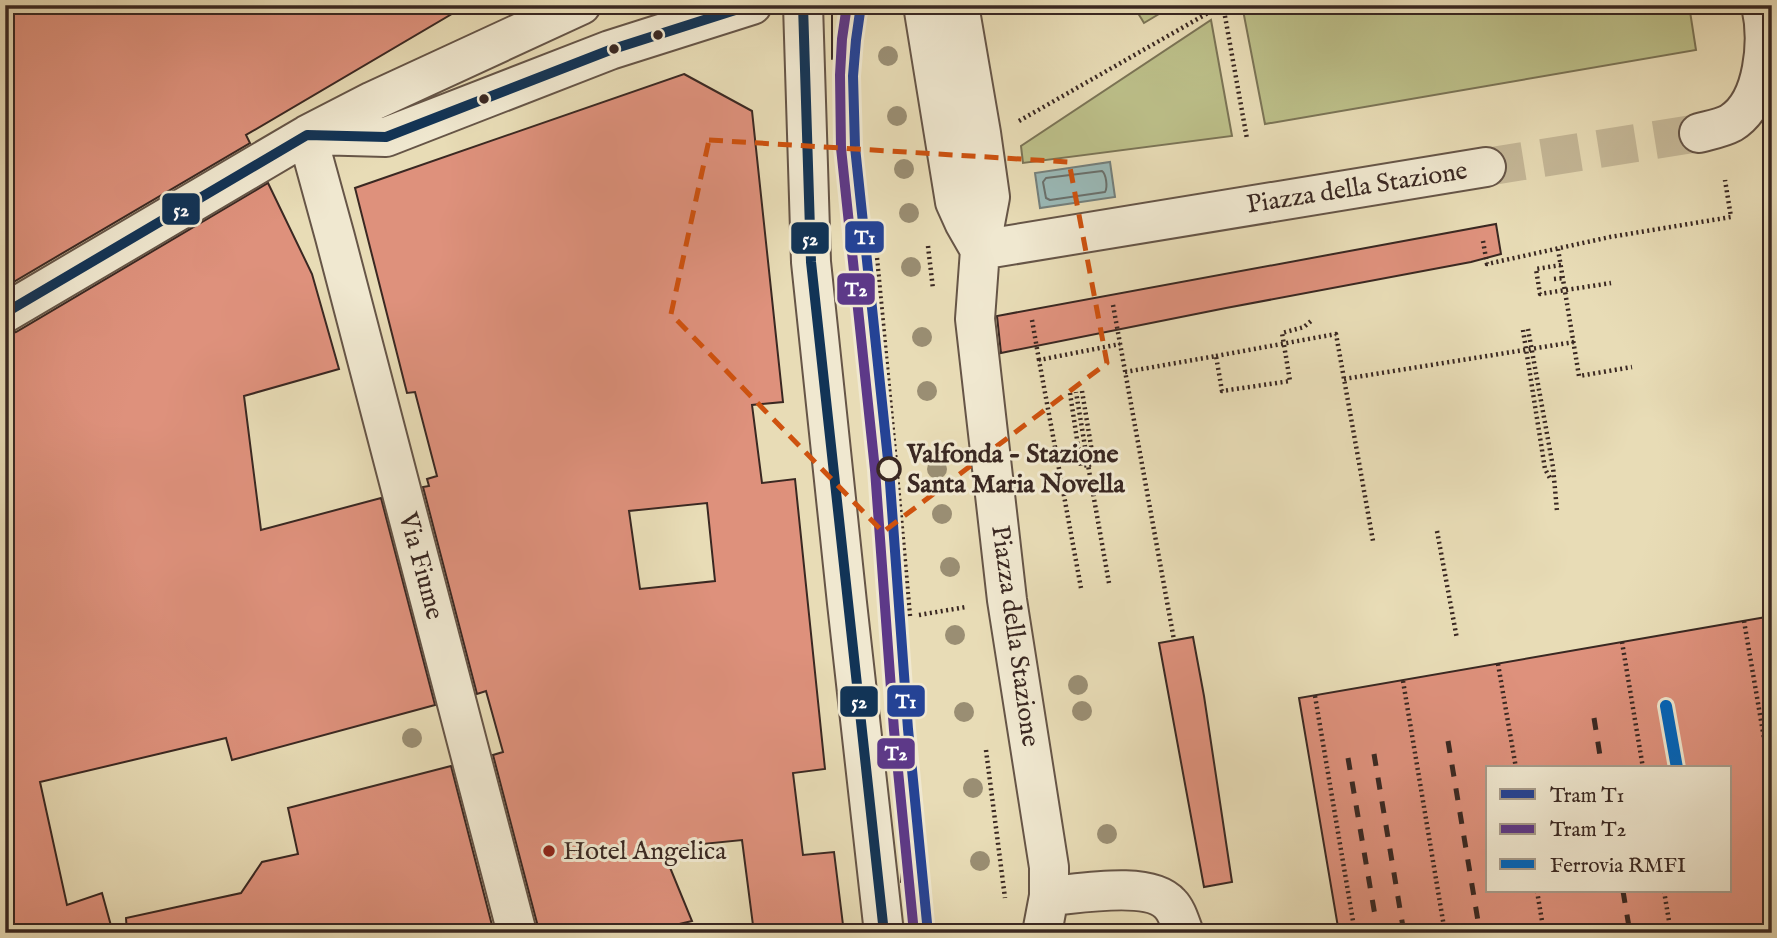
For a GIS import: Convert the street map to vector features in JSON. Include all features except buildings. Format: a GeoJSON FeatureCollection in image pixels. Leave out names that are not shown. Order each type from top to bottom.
{"type":"FeatureCollection","features":[{"type":"Feature","properties":{"kind":"street"},"geometry":{"type":"LineString","coordinates":[[5,313],[307,135],[373,101],[581,5]]}},
{"type":"Feature","properties":{"kind":"street"},"geometry":{"type":"LineString","coordinates":[[307,135],[386,137],[610,50],[752,5]]}},
{"type":"Feature","properties":{"kind":"street"},"geometry":{"type":"LineString","coordinates":[[803,5],[811,262],[884,933]]}},
{"type":"Feature","properties":{"kind":"street"},"geometry":{"type":"LineString","coordinates":[[923,5],[956,202],[980,250]]}},
{"type":"Feature","properties":{"kind":"street","name":"Piazza della Stazione"},"geometry":{"type":"LineString","coordinates":[[958,5],[990,197],[980,250],[975,319],[1007,600],[1049,867],[1049,896],[1042,933]]}},
{"type":"Feature","properties":{"kind":"street"},"geometry":{"type":"LineString","coordinates":[[1699,133],[1729,124],[1743,113],[1753,97],[1760,79],[1765,36],[1761,5]]}},
{"type":"Feature","properties":{"kind":"street","name":"Via Fiume"},"geometry":{"type":"LineString","coordinates":[[307,135],[517,933]]}},
{"type":"Feature","properties":{"kind":"street","name":"Piazza della Stazione"},"geometry":{"type":"LineString","coordinates":[[980,250],[1486,167]]}},
{"type":"Feature","properties":{"kind":"street"},"geometry":{"type":"LineString","coordinates":[[1049,896],[1122,889],[1152,893],[1170,904],[1184,933]]}},
{"type":"Feature","properties":{"kind":"path"},"geometry":{"type":"LineString","coordinates":[[1017,122],[1222,5],[1247,139]]}},
{"type":"Feature","properties":{"kind":"path"},"geometry":{"type":"LineString","coordinates":[[1483,241],[1487,264],[1610,237],[1731,217],[1725,180]]}},
{"type":"Feature","properties":{"kind":"path"},"geometry":{"type":"LineString","coordinates":[[1558,249],[1579,376],[1632,367]]}},
{"type":"Feature","properties":{"kind":"path"},"geometry":{"type":"LineString","coordinates":[[877,258],[910,616]]}},
{"type":"Feature","properties":{"kind":"path"},"geometry":{"type":"LineString","coordinates":[[1561,265],[1536,269],[1540,294],[1611,283]]}},
{"type":"Feature","properties":{"kind":"path"},"geometry":{"type":"LineString","coordinates":[[1554,279],[1563,278]]}},
{"type":"Feature","properties":{"kind":"path"},"geometry":{"type":"LineString","coordinates":[[1112,305],[1174,640]]}},
{"type":"Feature","properties":{"kind":"path"},"geometry":{"type":"LineString","coordinates":[[1032,320],[1080,588]]}},
{"type":"Feature","properties":{"kind":"path"},"geometry":{"type":"LineString","coordinates":[[1216,356],[1222,390],[1290,381],[1282,333],[1304,327],[1311,321]]}},
{"type":"Feature","properties":{"kind":"path"},"geometry":{"type":"LineString","coordinates":[[1525,329],[1545,469],[1553,483],[1557,511]]}},
{"type":"Feature","properties":{"kind":"path"},"geometry":{"type":"LineString","coordinates":[[1125,372],[1336,334],[1373,541]]}},
{"type":"Feature","properties":{"kind":"path"},"geometry":{"type":"LineString","coordinates":[[1344,379],[1574,342]]}},
{"type":"Feature","properties":{"kind":"path"},"geometry":{"type":"LineString","coordinates":[[1039,360],[1120,344]]}},
{"type":"Feature","properties":{"kind":"path"},"geometry":{"type":"LineString","coordinates":[[1076,392],[1094,464],[1088,465],[1081,466],[1076,392]]}},
{"type":"Feature","properties":{"kind":"path"},"geometry":{"type":"LineString","coordinates":[[1088,465],[1109,583]]}},
{"type":"Feature","properties":{"kind":"path"},"geometry":{"type":"LineString","coordinates":[[1437,531],[1457,639]]}},
{"type":"Feature","properties":{"kind":"path"},"geometry":{"type":"LineString","coordinates":[[919,615],[967,607]]}},
{"type":"Feature","properties":{"kind":"path"},"geometry":{"type":"LineString","coordinates":[[1744,621],[1772,785]]}},
{"type":"Feature","properties":{"kind":"path"},"geometry":{"type":"LineString","coordinates":[[1622,642],[1643,766]]}},
{"type":"Feature","properties":{"kind":"path"},"geometry":{"type":"LineString","coordinates":[[1498,664],[1516,766]]}},
{"type":"Feature","properties":{"kind":"path"},"geometry":{"type":"LineString","coordinates":[[1403,681],[1446,933]]}},
{"type":"Feature","properties":{"kind":"path"},"geometry":{"type":"LineString","coordinates":[[1315,696],[1355,933]]}},
{"type":"Feature","properties":{"kind":"path"},"geometry":{"type":"LineString","coordinates":[[1537,892],[1544,933]]}},
{"type":"Feature","properties":{"kind":"path"},"geometry":{"type":"LineString","coordinates":[[1664,892],[1671,933]]}},
{"type":"Feature","properties":{"kind":"highlighted area"},"geometry":{"type":"Polygon","coordinates":[[[709,140],[1069,162],[1107,363],[883,532],[671,314],[709,140]]]}},
{"type":"Feature","properties":{"kind":"green space"},"geometry":{"type":"Polygon","coordinates":[[[1133,5],[1174,5],[1144,23],[1133,5]]]}},
{"type":"Feature","properties":{"kind":"green space"},"geometry":{"type":"Polygon","coordinates":[[[1242,5],[1689,5],[1696,50],[1265,124],[1242,5]]]}},
{"type":"Feature","properties":{"kind":"green space"},"geometry":{"type":"Polygon","coordinates":[[[1211,20],[1232,136],[1023,163],[1021,146],[1211,20]]]}},
{"type":"Feature","properties":{"kind":"water"},"geometry":{"type":"Polygon","coordinates":[[[1110,162],[1115,197],[1040,208],[1035,173],[1110,162]]]}},
{"type":"Feature","properties":{"kind":"tunnel"},"geometry":{"type":"LineString","coordinates":[[1486,167],[1699,133]]}},
{"type":"Feature","properties":{"kind":"tram line"},"geometry":{"type":"LineString","coordinates":[[832,5],[832,59]]}},
{"type":"Feature","properties":{"kind":"tram line","name":"T2"},"geometry":{"type":"LineString","coordinates":[[847,5],[840,75],[841,148],[875,470],[894,730],[914,933]]}},
{"type":"Feature","properties":{"kind":"tram line"},"geometry":{"type":"LineString","coordinates":[[853,5],[854,60]]}},
{"type":"Feature","properties":{"kind":"tram line","name":"T1"},"geometry":{"type":"LineString","coordinates":[[861,5],[853,76],[855,147],[889,469],[908,729],[928,933]]}},
{"type":"Feature","properties":{"kind":"tram line"},"geometry":{"type":"LineString","coordinates":[[905,782],[908,729]]}},
{"type":"Feature","properties":{"kind":"tram line"},"geometry":{"type":"LineString","coordinates":[[888,731],[923,880]]}},
{"type":"Feature","properties":{"kind":"tram line"},"geometry":{"type":"LineString","coordinates":[[901,882],[903,817]]}},
{"type":"Feature","properties":{"kind":"railway"},"geometry":{"type":"LineString","coordinates":[[1594,718],[1602,766]]}},
{"type":"Feature","properties":{"kind":"railway"},"geometry":{"type":"LineString","coordinates":[[1448,741],[1480,933]]}},
{"type":"Feature","properties":{"kind":"railway"},"geometry":{"type":"LineString","coordinates":[[1374,754],[1404,933]]}},
{"type":"Feature","properties":{"kind":"railway"},"geometry":{"type":"LineString","coordinates":[[1348,758],[1378,933]]}},
{"type":"Feature","properties":{"kind":"railway"},"geometry":{"type":"LineString","coordinates":[[1623,892],[1630,933]]}},
{"type":"Feature","properties":{"kind":"rail line","name":"RMFI"},"geometry":{"type":"LineString","coordinates":[[1666,706],[1677,766]]}},
{"type":"Feature","properties":{"kind":"transit line","name":"52"},"geometry":{"type":"LineString","coordinates":[[5,313],[307,135],[386,137],[610,50],[751,5]]}},
{"type":"Feature","properties":{"kind":"transit line","name":"52"},"geometry":{"type":"LineString","coordinates":[[803,5],[811,262],[884,933]]}},
{"type":"Feature","properties":{"kind":"place","name":"Valfonda - Stazione Santa Maria Novella"},"geometry":{"type":"Point","coordinates":[889,469]}},
{"type":"Feature","properties":{"kind":"place","name":"Hotel Angelica"},"geometry":{"type":"Point","coordinates":[549,851]}}]}
